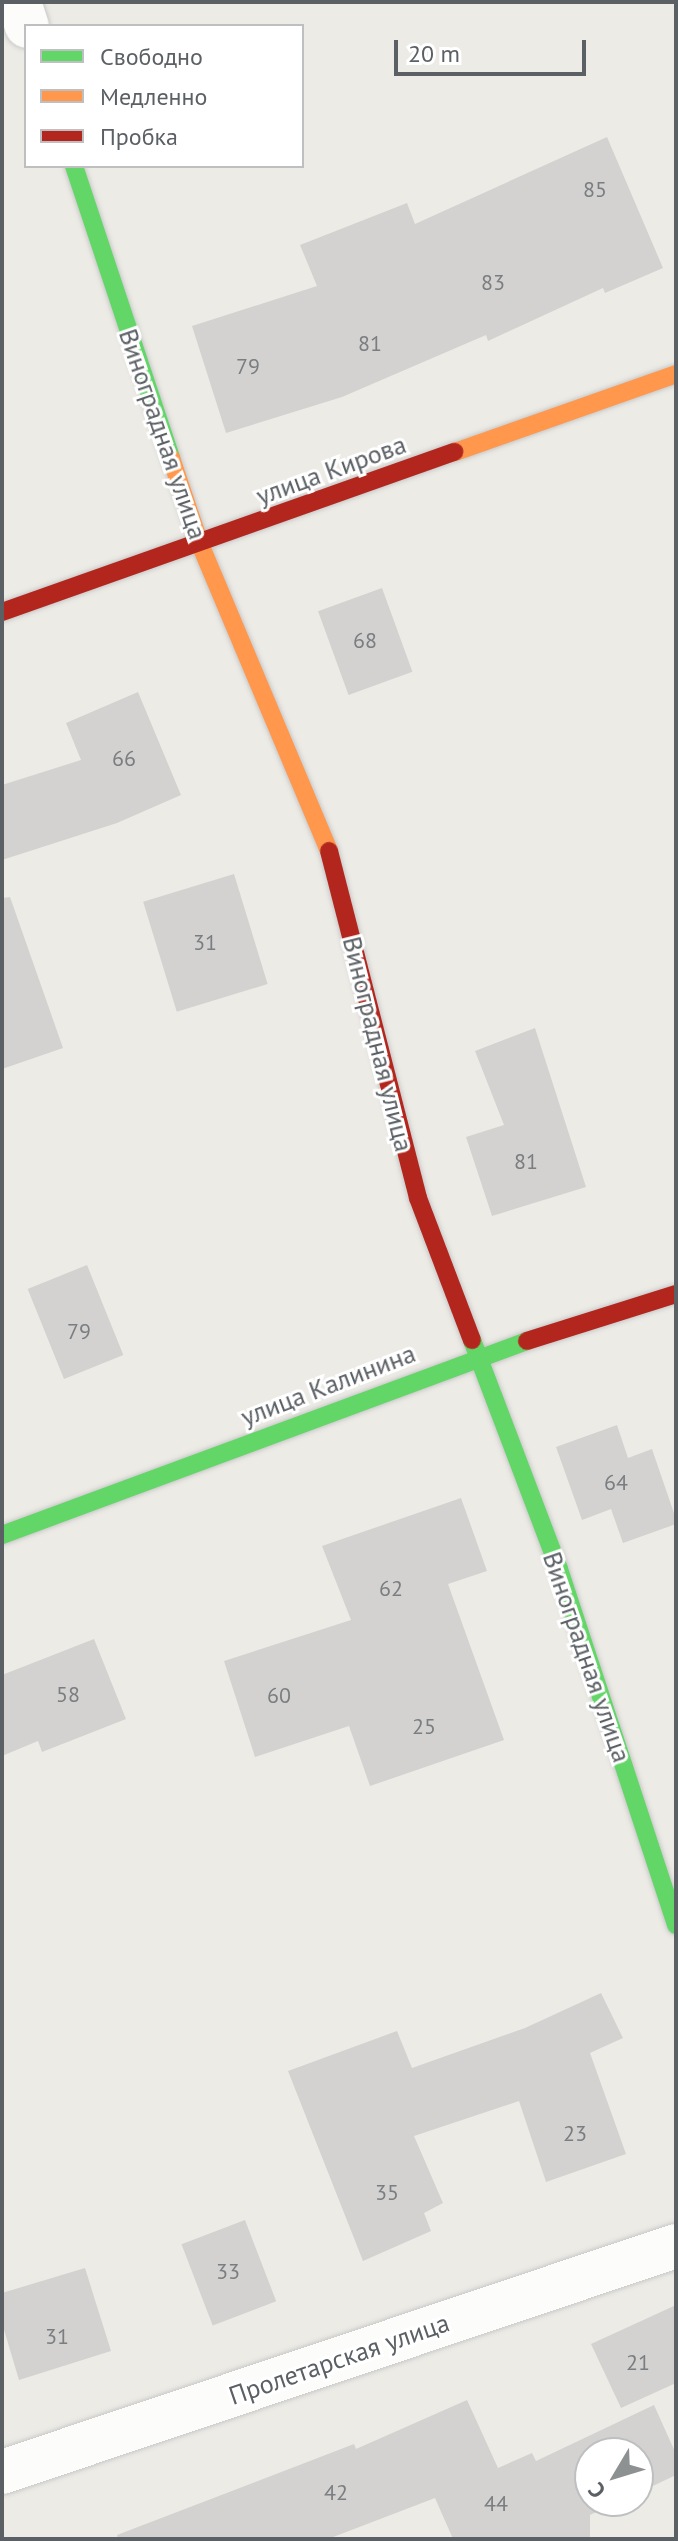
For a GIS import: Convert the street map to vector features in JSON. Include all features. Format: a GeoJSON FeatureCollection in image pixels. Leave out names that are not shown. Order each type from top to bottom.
{"type":"FeatureCollection","features":[{"type":"Feature","properties":{"kind":"street"},"geometry":{"type":"LineString","coordinates":[[19,2],[26,24]]}},
{"type":"Feature","properties":{"kind":"street","name":"Виноградная улица"},"geometry":{"type":"LineString","coordinates":[[75,168],[200,544],[325,836],[418,1198],[559,1569],[676,1925]]}},
{"type":"Feature","properties":{"kind":"street","name":"улица Кирова"},"geometry":{"type":"LineString","coordinates":[[2,612],[676,374]]}},
{"type":"Feature","properties":{"kind":"street","name":"улица Калинина"},"geometry":{"type":"LineString","coordinates":[[2,1535],[476,1357],[676,1294]]}},
{"type":"Feature","properties":{"kind":"street","name":"Пролетарская улица"},"geometry":{"type":"LineString","coordinates":[[2,2472],[676,2246]]}},
{"type":"Feature","properties":{"kind":"building"},"geometry":{"type":"Polygon","coordinates":[[[607,137],[663,268],[605,293],[603,288],[488,341],[486,335],[342,397],[226,433],[192,326],[317,286],[300,245],[407,203],[415,224],[607,137]]]}},
{"type":"Feature","properties":{"kind":"building"},"geometry":{"type":"Polygon","coordinates":[[[382,588],[412,672],[349,695],[318,611],[382,588]]]}},
{"type":"Feature","properties":{"kind":"building"},"geometry":{"type":"Polygon","coordinates":[[[138,692],[181,795],[117,823],[2,860],[2,785],[81,760],[66,723],[138,692]]]}},
{"type":"Feature","properties":{"kind":"building"},"geometry":{"type":"Polygon","coordinates":[[[234,874],[268,984],[177,1012],[143,902],[234,874]]]}},
{"type":"Feature","properties":{"kind":"building"},"geometry":{"type":"Polygon","coordinates":[[[10,897],[63,1048],[2,1069],[2,898],[10,897]]]}},
{"type":"Feature","properties":{"kind":"building"},"geometry":{"type":"Polygon","coordinates":[[[535,1028],[586,1187],[492,1216],[466,1137],[504,1125],[475,1051],[535,1028]]]}},
{"type":"Feature","properties":{"kind":"building"},"geometry":{"type":"Polygon","coordinates":[[[87,1265],[123,1355],[64,1379],[28,1289],[87,1265]]]}},
{"type":"Feature","properties":{"kind":"building"},"geometry":{"type":"Polygon","coordinates":[[[617,1425],[628,1458],[652,1449],[676,1519],[676,1524],[623,1543],[611,1509],[582,1520],[556,1447],[617,1425]]]}},
{"type":"Feature","properties":{"kind":"building"},"geometry":{"type":"Polygon","coordinates":[[[461,1498],[487,1571],[448,1584],[504,1740],[370,1786],[349,1726],[255,1757],[224,1661],[351,1620],[322,1546],[461,1498]]]}},
{"type":"Feature","properties":{"kind":"building"},"geometry":{"type":"Polygon","coordinates":[[[94,1639],[126,1719],[42,1752],[38,1741],[2,1756],[2,1675],[94,1639]]]}},
{"type":"Feature","properties":{"kind":"building"},"geometry":{"type":"Polygon","coordinates":[[[601,1993],[623,2038],[590,2053],[626,2154],[546,2182],[519,2101],[414,2136],[443,2203],[424,2213],[431,2231],[363,2261],[288,2071],[397,2031],[412,2068],[525,2028],[601,1993]]]}},
{"type":"Feature","properties":{"kind":"building"},"geometry":{"type":"Polygon","coordinates":[[[245,2220],[276,2301],[213,2326],[182,2244],[245,2220]]]}},
{"type":"Feature","properties":{"kind":"building"},"geometry":{"type":"Polygon","coordinates":[[[85,2268],[111,2351],[19,2380],[2,2323],[2,2293],[85,2268]]]}},
{"type":"Feature","properties":{"kind":"building"},"geometry":{"type":"Polygon","coordinates":[[[676,2305],[676,2383],[621,2408],[591,2344],[676,2305]]]}},
{"type":"Feature","properties":{"kind":"building"},"geometry":{"type":"Polygon","coordinates":[[[467,2400],[498,2468],[532,2453],[536,2461],[574,2443],[574,2517],[590,2517],[590,2539],[453,2539],[435,2498],[328,2539],[118,2539],[117,2535],[354,2444],[356,2449],[467,2400]]]}},
{"type":"Feature","properties":{"kind":"building"},"geometry":{"type":"Polygon","coordinates":[[[654,2405],[676,2454],[676,2475],[654,2485],[654,2437],[587,2437],[654,2405]]]}},
{"type":"Feature","properties":{"kind":"traffic: fast"},"geometry":{"type":"LineString","coordinates":[[75,168],[171,458]]}},
{"type":"Feature","properties":{"kind":"traffic: fast"},"geometry":{"type":"LineString","coordinates":[[472,1340],[559,1569],[676,1925]]}},
{"type":"Feature","properties":{"kind":"traffic: fast"},"geometry":{"type":"LineString","coordinates":[[2,1535],[527,1341]]}},
{"type":"Feature","properties":{"kind":"traffic: slow"},"geometry":{"type":"LineString","coordinates":[[455,452],[676,374]]}},
{"type":"Feature","properties":{"kind":"traffic: slow"},"geometry":{"type":"LineString","coordinates":[[171,458],[200,544],[329,851]]}},
{"type":"Feature","properties":{"kind":"traffic: jam"},"geometry":{"type":"LineString","coordinates":[[2,612],[455,452]]}},
{"type":"Feature","properties":{"kind":"traffic: jam"},"geometry":{"type":"LineString","coordinates":[[329,851],[418,1198],[472,1340]]}},
{"type":"Feature","properties":{"kind":"traffic: jam"},"geometry":{"type":"LineString","coordinates":[[527,1341],[676,1294]]}}]}
